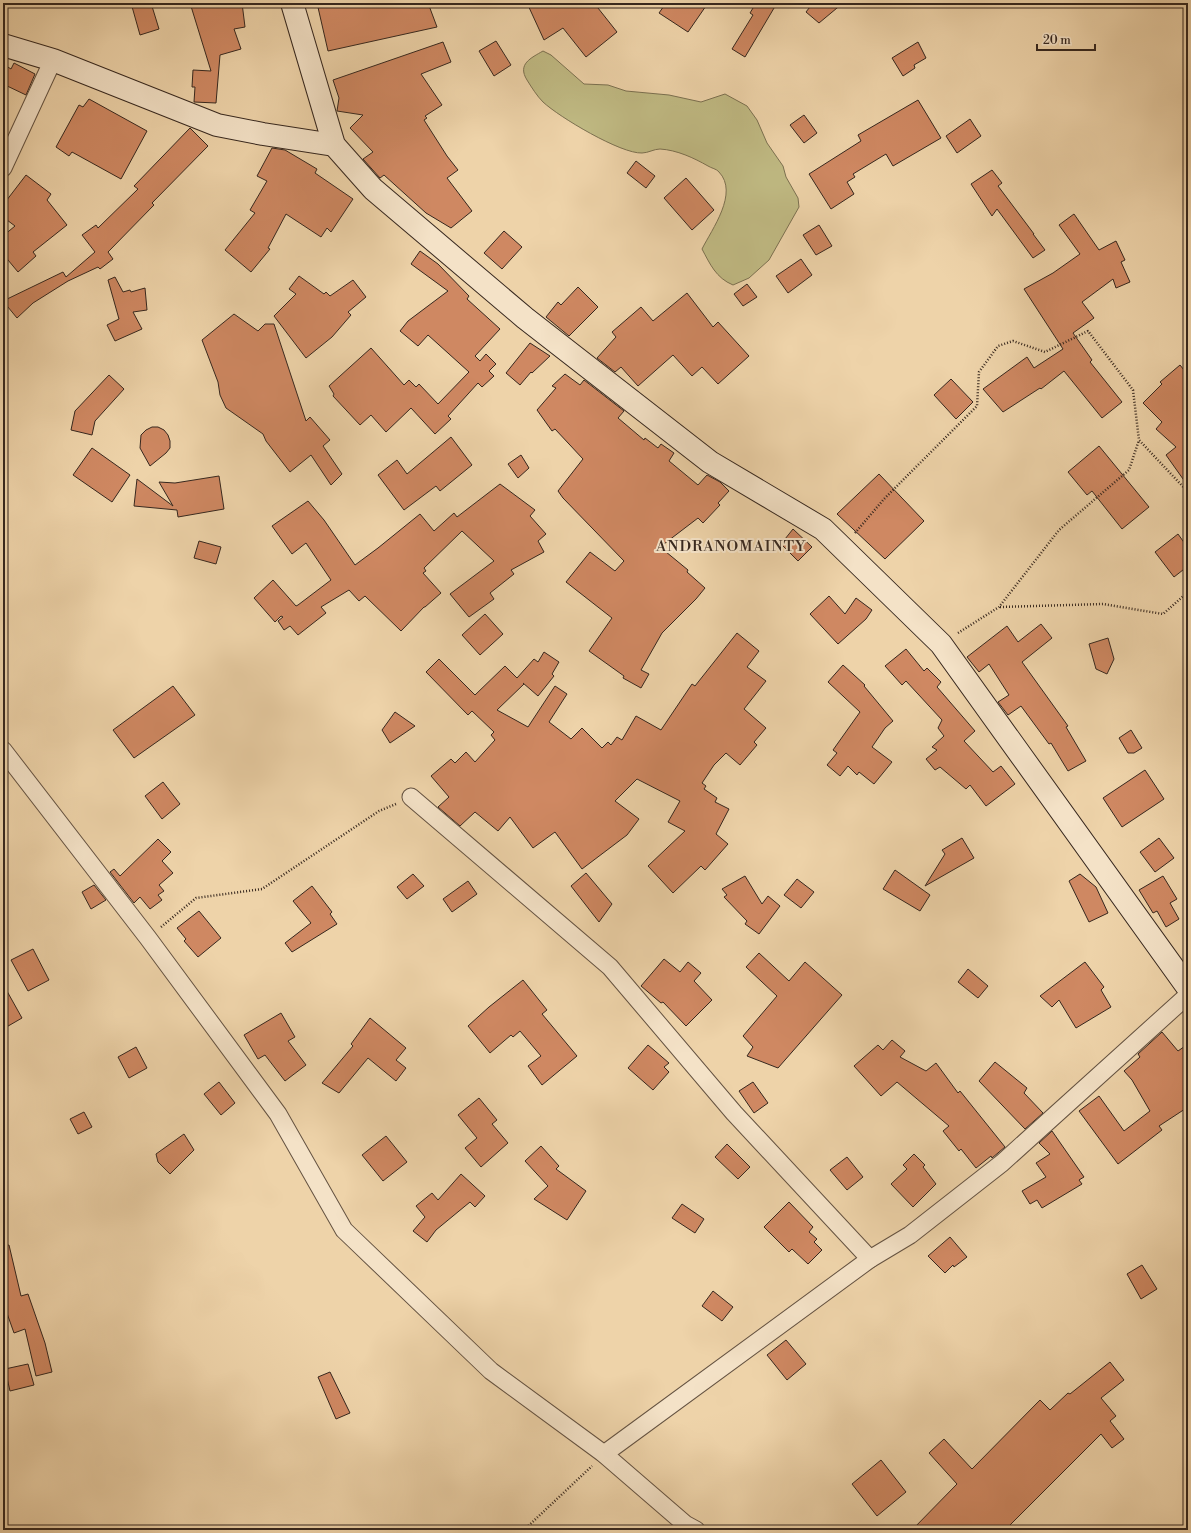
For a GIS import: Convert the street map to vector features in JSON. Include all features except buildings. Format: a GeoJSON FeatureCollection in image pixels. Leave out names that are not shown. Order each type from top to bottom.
{"type":"FeatureCollection","features":[{"type":"Feature","properties":{"kind":"main road"},"geometry":{"type":"LineString","coordinates":[[292,3],[334,145],[374,189],[525,318],[710,462],[823,529],[940,644],[1188,988]]}},
{"type":"Feature","properties":{"kind":"main road"},"geometry":{"type":"LineString","coordinates":[[3,45],[53,60],[217,125],[334,145]]}},
{"type":"Feature","properties":{"kind":"street"},"geometry":{"type":"LineString","coordinates":[[3,168],[53,60]]}},
{"type":"Feature","properties":{"kind":"street"},"geometry":{"type":"LineString","coordinates":[[3,750],[148,938],[278,1114],[344,1230],[491,1371],[604,1454],[685,1524],[696,1530]]}},
{"type":"Feature","properties":{"kind":"street"},"geometry":{"type":"LineString","coordinates":[[411,797],[610,967],[734,1113],[870,1259]]}},
{"type":"Feature","properties":{"kind":"street"},"geometry":{"type":"LineString","coordinates":[[604,1454],[870,1259],[910,1235],[1002,1163],[1188,995]]}},
{"type":"Feature","properties":{"kind":"path"},"geometry":{"type":"LineString","coordinates":[[842,548],[884,499],[977,406],[979,372],[998,346],[1013,341],[1045,352],[1088,331],[1133,390],[1140,440],[1129,470],[1060,530],[999,607],[940,644]]}},
{"type":"Feature","properties":{"kind":"path"},"geometry":{"type":"LineString","coordinates":[[1140,440],[1188,492]]}},
{"type":"Feature","properties":{"kind":"path"},"geometry":{"type":"LineString","coordinates":[[999,607],[1103,604],[1163,614],[1188,592]]}},
{"type":"Feature","properties":{"kind":"path"},"geometry":{"type":"LineString","coordinates":[[148,938],[196,898],[262,889],[379,811],[411,797]]}},
{"type":"Feature","properties":{"kind":"path"},"geometry":{"type":"LineString","coordinates":[[524,1530],[604,1454]]}},
{"type":"Feature","properties":{"kind":"shaded area"},"geometry":{"type":"Polygon","coordinates":[[[543,51],[551,55],[584,84],[608,85],[626,91],[669,95],[701,102],[725,94],[747,106],[757,120],[767,143],[783,166],[786,177],[798,198],[799,207],[769,260],[749,278],[733,285],[722,279],[714,270],[702,249],[722,211],[725,200],[726,190],[724,181],[719,172],[691,157],[673,151],[660,149],[642,153],[632,152],[620,148],[591,134],[551,109],[537,95],[524,74],[527,62],[543,51]]]}},
{"type":"Feature","properties":{"kind":"district","name":"ANDRANOMAINTY"},"geometry":{"type":"Point","coordinates":[731,546]}}]}
